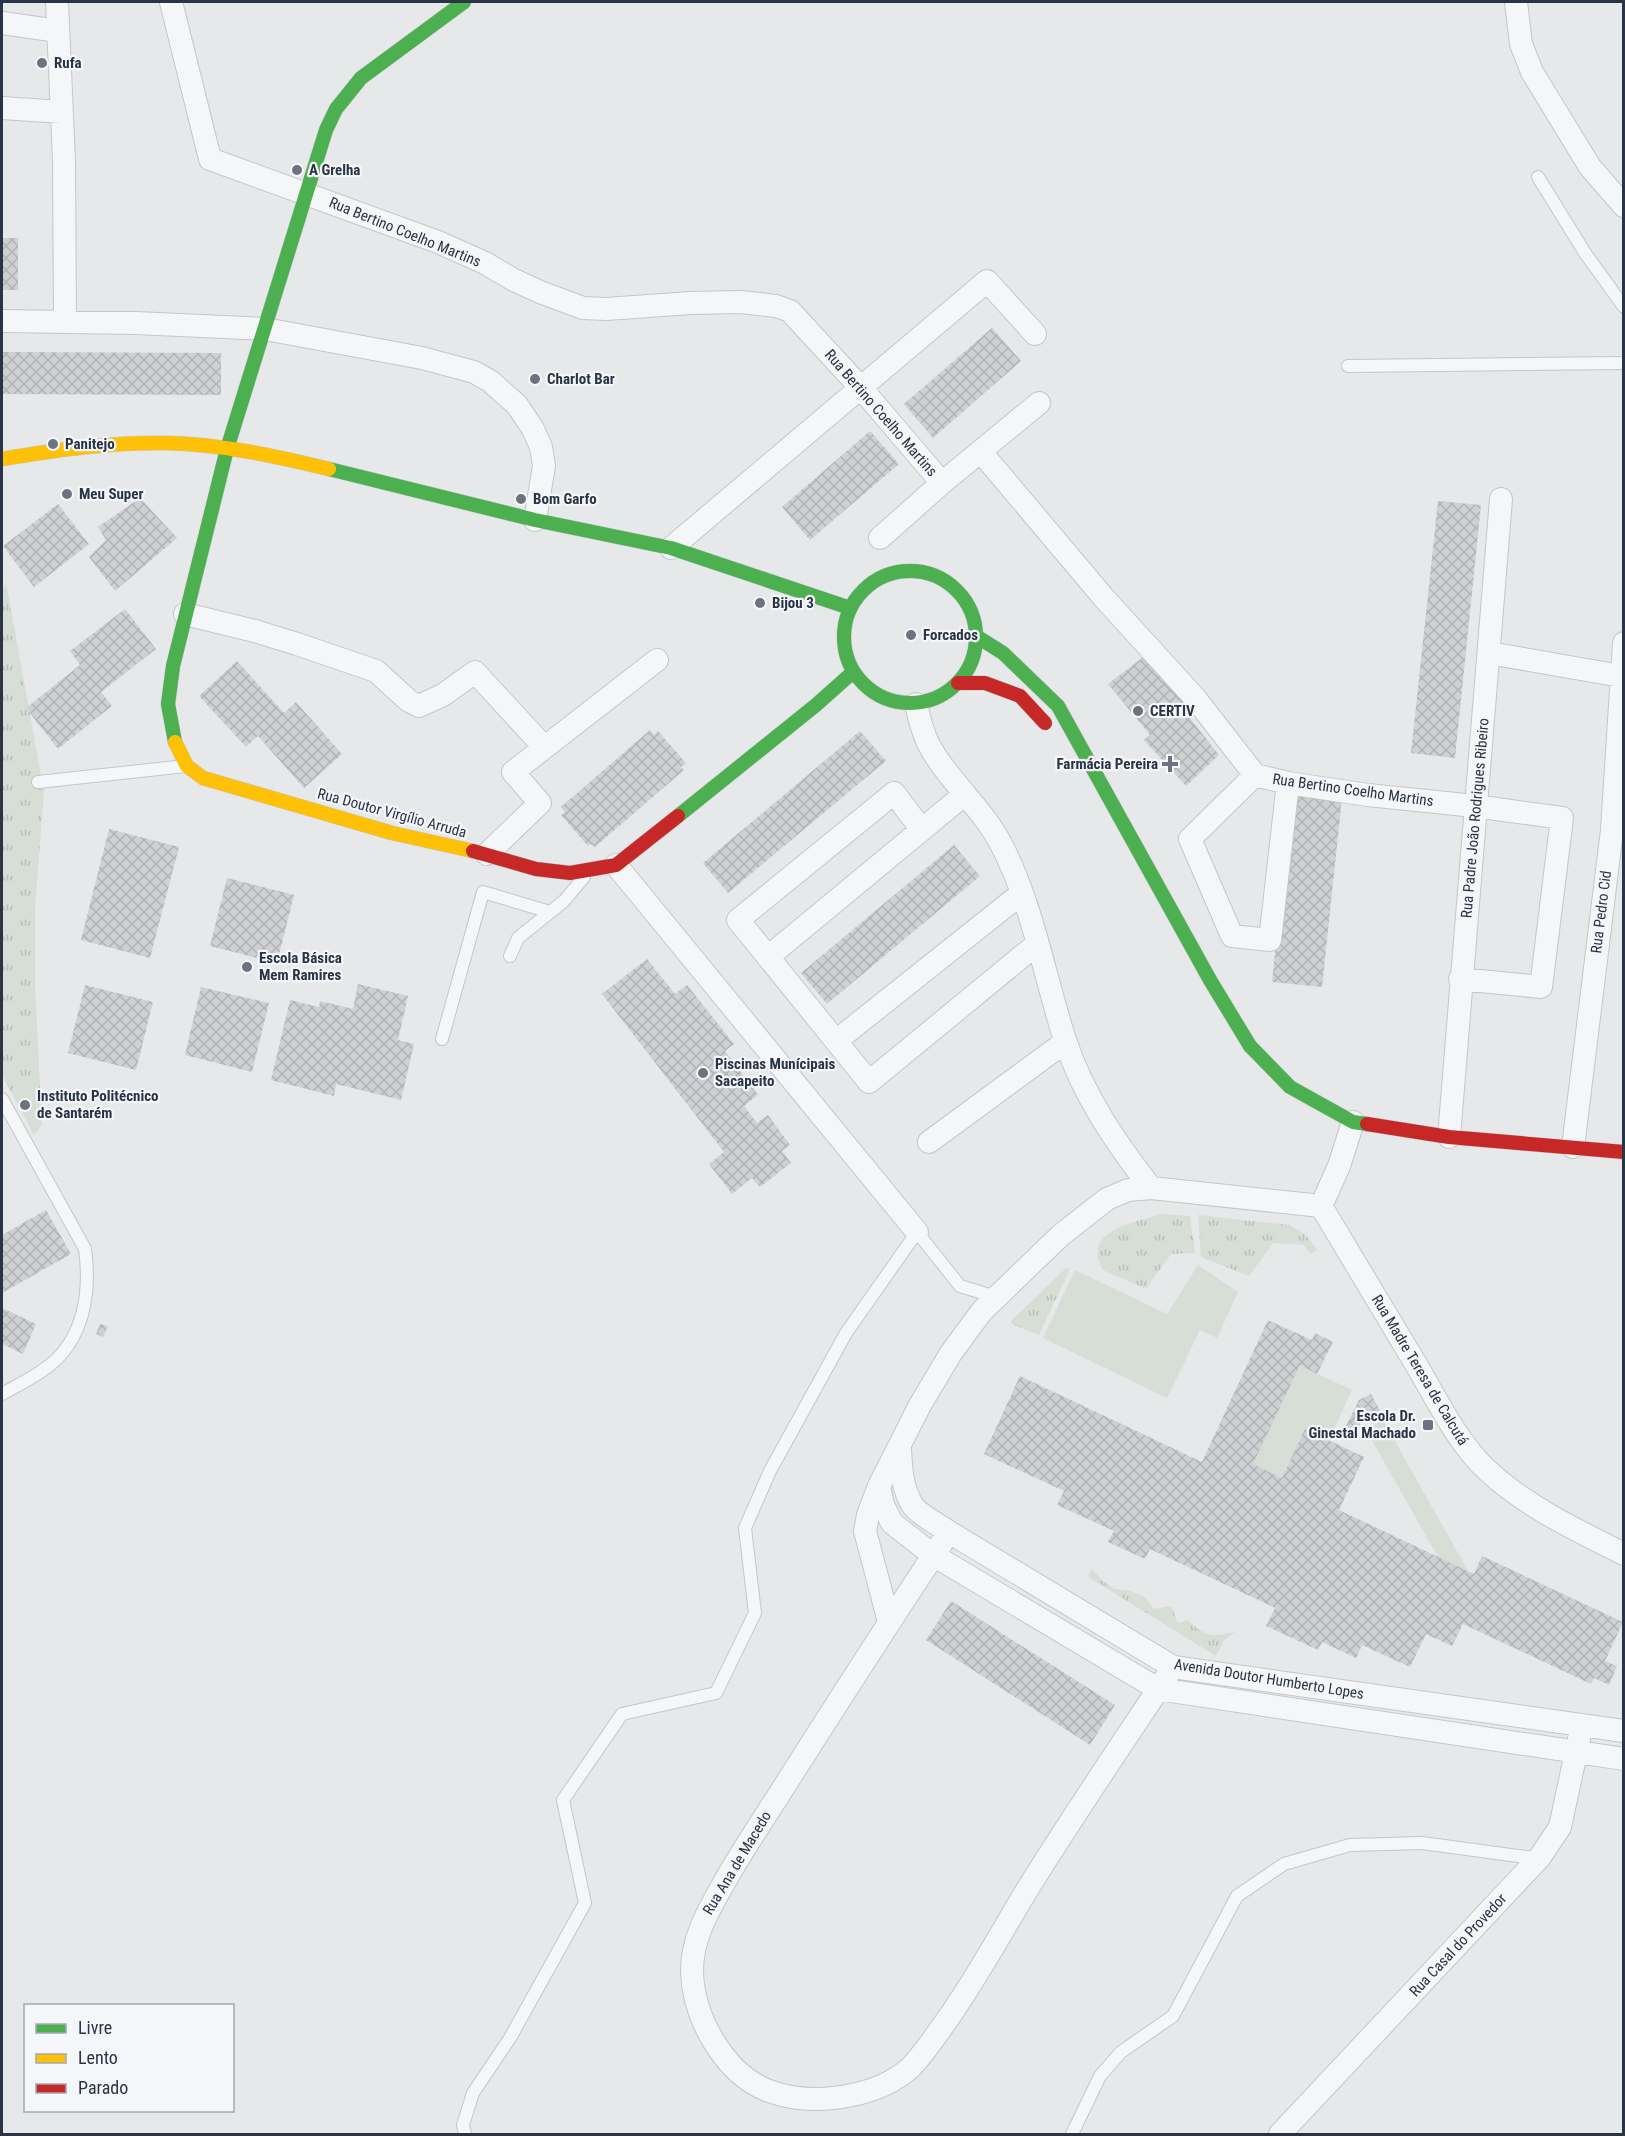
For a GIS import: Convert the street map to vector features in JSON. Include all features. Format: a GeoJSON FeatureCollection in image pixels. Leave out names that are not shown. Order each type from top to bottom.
{"type":"FeatureCollection","features":[{"type":"Feature","properties":{"kind":"main road"},"geometry":{"type":"LineString","coordinates":[[187,766],[173,738],[168,704],[173,666],[227,449],[326,130],[348,91],[361,78],[464,2]]}},
{"type":"Feature","properties":{"kind":"main road"},"geometry":{"type":"LineString","coordinates":[[2,459],[78,447],[167,443],[227,449],[288,459],[535,520],[671,548],[850,608]]}},
{"type":"Feature","properties":{"kind":"main road"},"geometry":{"type":"LineString","coordinates":[[902,571],[924,572],[944,580],[961,595],[972,614],[976,636],[972,661],[958,683],[939,698],[916,704],[891,702],[870,690],[853,672],[845,652],[844,629],[850,608],[862,590],[881,577],[902,571]]}},
{"type":"Feature","properties":{"kind":"main road"},"geometry":{"type":"LineString","coordinates":[[976,636],[1004,653],[1058,706],[1210,980],[1250,1046],[1290,1087],[1353,1122],[1449,1137],[1623,1152]]}},
{"type":"Feature","properties":{"kind":"main road","name":"Rua Doutor Virgílio Arruda"},"geometry":{"type":"LineString","coordinates":[[187,766],[203,778],[392,833],[487,854],[536,869],[570,873],[616,865],[807,712],[853,672]]}},
{"type":"Feature","properties":{"kind":"main road"},"geometry":{"type":"LineString","coordinates":[[958,683],[985,683],[1020,696],[1091,768]]}},
{"type":"Feature","properties":{"kind":"street"},"geometry":{"type":"LineString","coordinates":[[57,2],[62,112],[65,321]]}},
{"type":"Feature","properties":{"kind":"street","name":"Rua Bertino Coelho Martins"},"geometry":{"type":"LineString","coordinates":[[171,2],[210,159],[438,242],[485,263],[540,292],[583,308],[606,309],[732,302],[776,306],[790,310],[861,388],[942,483],[981,452],[1104,598],[1195,698],[1255,775],[1288,783],[1368,795],[1562,818],[1541,987],[1460,979]]}},
{"type":"Feature","properties":{"kind":"street"},"geometry":{"type":"LineString","coordinates":[[1516,2],[1521,44],[1532,72],[1590,167],[1623,206]]}},
{"type":"Feature","properties":{"kind":"street"},"geometry":{"type":"LineString","coordinates":[[2,23],[58,31]]}},
{"type":"Feature","properties":{"kind":"street"},"geometry":{"type":"LineString","coordinates":[[2,108],[62,112]]}},
{"type":"Feature","properties":{"kind":"street"},"geometry":{"type":"LineString","coordinates":[[671,548],[987,281],[1035,334]]}},
{"type":"Feature","properties":{"kind":"street"},"geometry":{"type":"LineString","coordinates":[[2,321],[65,321],[266,329],[422,358],[474,372],[490,381],[516,405],[533,429],[541,447],[544,466],[535,520]]}},
{"type":"Feature","properties":{"kind":"street"},"geometry":{"type":"LineString","coordinates":[[981,452],[1039,403]]}},
{"type":"Feature","properties":{"kind":"street"},"geometry":{"type":"LineString","coordinates":[[880,538],[942,483]]}},
{"type":"Feature","properties":{"kind":"street","name":"Rua Padre João Rodrigues Ribeiro"},"geometry":{"type":"LineString","coordinates":[[1449,1137],[1460,979],[1501,500]]}},
{"type":"Feature","properties":{"kind":"street"},"geometry":{"type":"LineString","coordinates":[[185,615],[255,631],[376,671],[409,702],[419,706],[443,695],[475,672],[544,747]]}},
{"type":"Feature","properties":{"kind":"street","name":"Rua Pedro Cid"},"geometry":{"type":"LineString","coordinates":[[1573,1147],[1612,830],[1623,643]]}},
{"type":"Feature","properties":{"kind":"street"},"geometry":{"type":"LineString","coordinates":[[1489,652],[1621,676]]}},
{"type":"Feature","properties":{"kind":"street"},"geometry":{"type":"LineString","coordinates":[[487,854],[540,802],[513,772],[657,660]]}},
{"type":"Feature","properties":{"kind":"street"},"geometry":{"type":"LineString","coordinates":[[916,704],[920,725],[929,745],[1001,843],[1022,893],[1065,1042],[1076,1068],[1105,1126],[1151,1188]]}},
{"type":"Feature","properties":{"kind":"street"},"geometry":{"type":"LineString","coordinates":[[1255,775],[1190,839],[1232,936],[1270,940],[1288,783]]}},
{"type":"Feature","properties":{"kind":"street"},"geometry":{"type":"LineString","coordinates":[[922,830],[894,793],[738,920],[869,1082],[1037,944]]}},
{"type":"Feature","properties":{"kind":"street"},"geometry":{"type":"LineString","coordinates":[[768,957],[965,794]]}},
{"type":"Feature","properties":{"kind":"street"},"geometry":{"type":"LineString","coordinates":[[616,865],[917,1232]]}},
{"type":"Feature","properties":{"kind":"street"},"geometry":{"type":"LineString","coordinates":[[836,1041],[1022,893]]}},
{"type":"Feature","properties":{"kind":"street"},"geometry":{"type":"LineString","coordinates":[[929,1142],[1065,1042]]}},
{"type":"Feature","properties":{"kind":"street"},"geometry":{"type":"LineString","coordinates":[[889,1622],[864,1531],[868,1515],[879,1486],[900,1449],[920,1405],[951,1353],[982,1311],[1061,1235],[1107,1199],[1128,1190],[1151,1188],[1321,1206],[1340,1166],[1353,1122]]}},
{"type":"Feature","properties":{"kind":"street","name":"Rua Madre Teresa de Calcutá"},"geometry":{"type":"LineString","coordinates":[[1321,1206],[1431,1392],[1476,1459],[1488,1472],[1527,1501],[1562,1523],[1623,1554]]}},
{"type":"Feature","properties":{"kind":"street","name":"Avenida Doutor Humberto Lopes"},"geometry":{"type":"LineString","coordinates":[[900,1449],[902,1478],[914,1507],[949,1532],[1173,1667],[1623,1731]]}},
{"type":"Feature","properties":{"kind":"street"},"geometry":{"type":"LineString","coordinates":[[879,1486],[883,1505],[892,1523],[933,1555],[1158,1689],[1623,1759]]}},
{"type":"Feature","properties":{"kind":"street","name":"Rua Ana de Macedo"},"geometry":{"type":"LineString","coordinates":[[949,1532],[742,1852],[705,1916],[697,1935],[692,1970],[694,1992],[712,2040],[742,2074],[765,2090],[822,2100],[855,2094],[879,2086],[910,2068],[968,1992],[1072,1817],[1173,1667]]}},
{"type":"Feature","properties":{"kind":"street","name":"Rua Casal do Provedor"},"geometry":{"type":"LineString","coordinates":[[1280,2134],[1540,1857],[1560,1827],[1582,1726]]}},
{"type":"Feature","properties":{"kind":"lane"},"geometry":{"type":"LineString","coordinates":[[1538,177],[1585,253],[1623,307]]}},
{"type":"Feature","properties":{"kind":"lane"},"geometry":{"type":"LineString","coordinates":[[1348,366],[1623,363]]}},
{"type":"Feature","properties":{"kind":"lane"},"geometry":{"type":"LineString","coordinates":[[38,782],[187,766]]}},
{"type":"Feature","properties":{"kind":"lane"},"geometry":{"type":"LineString","coordinates":[[510,956],[518,938],[564,901],[590,870]]}},
{"type":"Feature","properties":{"kind":"lane"},"geometry":{"type":"LineString","coordinates":[[442,1039],[483,892],[550,912]]}},
{"type":"Feature","properties":{"kind":"lane"},"geometry":{"type":"LineString","coordinates":[[2,1099],[86,1249],[89,1274],[81,1323],[66,1349],[47,1368],[2,1394]]}},
{"type":"Feature","properties":{"kind":"lane"},"geometry":{"type":"LineString","coordinates":[[465,2134],[463,2124],[473,2093],[510,2038],[585,1903],[563,1800],[622,1714],[716,1693],[755,1613],[745,1528],[766,1481],[846,1333],[917,1232],[960,1286],[996,1297]]}},
{"type":"Feature","properties":{"kind":"lane"},"geometry":{"type":"LineString","coordinates":[[1072,2134],[1100,2076],[1120,2052],[1173,2016],[1237,1896],[1284,1864],[1350,1845],[1422,1843],[1540,1857]]}},
{"type":"Feature","properties":{"kind":"green space"},"geometry":{"type":"Polygon","coordinates":[[[6,582],[44,792],[35,908],[35,984],[42,1125],[34,1135],[2,1075],[2,593],[6,582]]]}},
{"type":"Feature","properties":{"kind":"green space"},"geometry":{"type":"Polygon","coordinates":[[[1162,1214],[1190,1216],[1195,1253],[1171,1254],[1146,1289],[1103,1270],[1098,1257],[1099,1246],[1104,1237],[1125,1225],[1162,1214]]]}},
{"type":"Feature","properties":{"kind":"green space"},"geometry":{"type":"Polygon","coordinates":[[[1198,1215],[1289,1225],[1306,1235],[1317,1250],[1310,1254],[1304,1245],[1273,1243],[1249,1276],[1201,1257],[1198,1215]]]}},
{"type":"Feature","properties":{"kind":"green space"},"geometry":{"type":"Polygon","coordinates":[[[1198,1265],[1238,1292],[1217,1338],[1200,1330],[1167,1398],[1043,1338],[1075,1270],[1167,1314],[1198,1265]]]}},
{"type":"Feature","properties":{"kind":"green space"},"geometry":{"type":"Polygon","coordinates":[[[1066,1268],[1070,1269],[1039,1335],[1012,1324],[1011,1321],[1066,1268]]]}},
{"type":"Feature","properties":{"kind":"green space"},"geometry":{"type":"Polygon","coordinates":[[[1299,1365],[1352,1390],[1329,1440],[1305,1429],[1282,1478],[1253,1464],[1299,1365]]]}},
{"type":"Feature","properties":{"kind":"green space"},"geometry":{"type":"Polygon","coordinates":[[[1383,1420],[1468,1571],[1438,1557],[1366,1430],[1383,1420]]]}},
{"type":"Feature","properties":{"kind":"green space"},"geometry":{"type":"Polygon","coordinates":[[[1092,1569],[1114,1589],[1131,1591],[1145,1597],[1154,1609],[1171,1606],[1178,1623],[1188,1620],[1204,1633],[1215,1635],[1235,1632],[1224,1640],[1216,1656],[1088,1577],[1092,1569]]]}},
{"type":"Feature","properties":{"kind":"building"},"geometry":{"type":"Polygon","coordinates":[[[2,238],[18,238],[18,290],[2,290],[2,238]]]}},
{"type":"Feature","properties":{"kind":"building"},"geometry":{"type":"Polygon","coordinates":[[[992,328],[1021,361],[933,438],[904,404],[992,328]]]}},
{"type":"Feature","properties":{"kind":"building"},"geometry":{"type":"Polygon","coordinates":[[[2,352],[221,353],[221,395],[2,394],[2,352]]]}},
{"type":"Feature","properties":{"kind":"building"},"geometry":{"type":"Polygon","coordinates":[[[870,431],[899,464],[810,540],[782,507],[870,431]]]}},
{"type":"Feature","properties":{"kind":"building"},"geometry":{"type":"Polygon","coordinates":[[[140,498],[177,538],[115,591],[89,557],[106,540],[98,527],[140,498]]]}},
{"type":"Feature","properties":{"kind":"building"},"geometry":{"type":"Polygon","coordinates":[[[1438,501],[1481,505],[1455,758],[1411,753],[1438,501]]]}},
{"type":"Feature","properties":{"kind":"building"},"geometry":{"type":"Polygon","coordinates":[[[58,504],[89,544],[34,587],[3,546],[58,504]]]}},
{"type":"Feature","properties":{"kind":"building"},"geometry":{"type":"Polygon","coordinates":[[[125,609],[156,649],[101,692],[112,706],[58,749],[26,708],[80,665],[70,651],[125,609]]]}},
{"type":"Feature","properties":{"kind":"building"},"geometry":{"type":"Polygon","coordinates":[[[1146,655],[1186,702],[1162,724],[1182,708],[1219,755],[1186,786],[1144,740],[1150,735],[1108,684],[1146,655]]]}},
{"type":"Feature","properties":{"kind":"building"},"geometry":{"type":"Polygon","coordinates":[[[237,661],[284,713],[296,702],[342,754],[304,788],[258,736],[246,747],[199,696],[237,661]]]}},
{"type":"Feature","properties":{"kind":"building"},"geometry":{"type":"Polygon","coordinates":[[[650,730],[654,735],[658,731],[686,763],[681,767],[684,770],[595,847],[591,844],[588,846],[561,815],[565,812],[561,807],[650,730]]]}},
{"type":"Feature","properties":{"kind":"building"},"geometry":{"type":"Polygon","coordinates":[[[860,731],[886,761],[728,893],[703,863],[860,731]]]}},
{"type":"Feature","properties":{"kind":"building"},"geometry":{"type":"Polygon","coordinates":[[[1292,792],[1342,798],[1322,987],[1272,982],[1292,792]]]}},
{"type":"Feature","properties":{"kind":"building"},"geometry":{"type":"Polygon","coordinates":[[[109,829],[179,847],[150,958],[81,940],[109,829]]]}},
{"type":"Feature","properties":{"kind":"building"},"geometry":{"type":"Polygon","coordinates":[[[954,845],[980,876],[827,1004],[801,973],[954,845]]]}},
{"type":"Feature","properties":{"kind":"building"},"geometry":{"type":"Polygon","coordinates":[[[227,878],[294,895],[277,963],[210,946],[227,878]]]}},
{"type":"Feature","properties":{"kind":"building","name":"Piscinas Munícipais Sacapeito"},"geometry":{"type":"Polygon","coordinates":[[[647,959],[675,994],[687,985],[734,1044],[725,1051],[758,1095],[744,1106],[757,1123],[768,1115],[790,1145],[782,1151],[791,1163],[760,1187],[752,1178],[732,1194],[709,1164],[724,1152],[602,994],[647,959]]]}},
{"type":"Feature","properties":{"kind":"building"},"geometry":{"type":"Polygon","coordinates":[[[358,984],[408,996],[398,1040],[414,1044],[401,1100],[336,1084],[334,1096],[271,1080],[290,1000],[319,1007],[320,1001],[353,1009],[358,984]]]}},
{"type":"Feature","properties":{"kind":"building"},"geometry":{"type":"Polygon","coordinates":[[[85,985],[153,1002],[136,1070],[68,1053],[85,985]]]}},
{"type":"Feature","properties":{"kind":"building"},"geometry":{"type":"Polygon","coordinates":[[[201,987],[269,1003],[252,1072],[185,1055],[201,987]]]}},
{"type":"Feature","properties":{"kind":"building"},"geometry":{"type":"Polygon","coordinates":[[[46,1210],[71,1254],[2,1293],[2,1235],[46,1210]]]}},
{"type":"Feature","properties":{"kind":"building"},"geometry":{"type":"Polygon","coordinates":[[[2,1308],[36,1324],[23,1354],[2,1344],[2,1308]]]}},
{"type":"Feature","properties":{"kind":"building"},"geometry":{"type":"Polygon","coordinates":[[[1268,1320],[1312,1340],[1315,1333],[1333,1342],[1317,1374],[1300,1365],[1253,1464],[1282,1478],[1305,1429],[1364,1457],[1339,1510],[1474,1574],[1482,1556],[1623,1622],[1605,1661],[1617,1666],[1609,1685],[1594,1678],[1591,1684],[1463,1624],[1452,1646],[1426,1634],[1410,1667],[1362,1645],[1356,1658],[1322,1642],[1318,1650],[1266,1626],[1275,1608],[1150,1549],[1145,1559],[1108,1542],[1114,1531],[1057,1505],[1064,1491],[984,1454],[1020,1376],[1202,1462],[1268,1320]]]}},
{"type":"Feature","properties":{"kind":"building"},"geometry":{"type":"Polygon","coordinates":[[[100,1324],[108,1326],[103,1337],[96,1334],[100,1324]]]}},
{"type":"Feature","properties":{"kind":"building"},"geometry":{"type":"Polygon","coordinates":[[[1371,1394],[1382,1414],[1371,1420],[1366,1412],[1353,1437],[1343,1432],[1359,1400],[1371,1394]]]}},
{"type":"Feature","properties":{"kind":"building"},"geometry":{"type":"Polygon","coordinates":[[[951,1601],[1115,1705],[1090,1745],[926,1640],[951,1601]]]}},
{"type":"Feature","properties":{"kind":"traffic: fast"},"geometry":{"type":"LineString","coordinates":[[175,742],[168,704],[173,666],[227,449],[326,130],[336,109],[361,78],[464,2]]}},
{"type":"Feature","properties":{"kind":"traffic: fast"},"geometry":{"type":"LineString","coordinates":[[329,469],[535,520],[671,548],[850,608]]}},
{"type":"Feature","properties":{"kind":"traffic: fast"},"geometry":{"type":"LineString","coordinates":[[910,571],[935,576],[957,590],[971,612],[976,637],[971,662],[957,684],[935,698],[910,703],[885,698],[863,684],[849,662],[844,637],[849,612],[863,590],[885,576],[910,571]]}},
{"type":"Feature","properties":{"kind":"traffic: fast"},"geometry":{"type":"LineString","coordinates":[[976,636],[1003,653],[1058,706],[1210,980],[1250,1046],[1290,1087],[1353,1122],[1367,1124]]}},
{"type":"Feature","properties":{"kind":"traffic: fast"},"geometry":{"type":"LineString","coordinates":[[678,816],[816,705],[853,672]]}},
{"type":"Feature","properties":{"kind":"traffic: slow"},"geometry":{"type":"LineString","coordinates":[[2,459],[84,447],[166,443],[248,451],[329,469]]}},
{"type":"Feature","properties":{"kind":"traffic: slow"},"geometry":{"type":"LineString","coordinates":[[175,742],[187,766],[203,778],[392,833],[473,851]]}},
{"type":"Feature","properties":{"kind":"traffic: jam"},"geometry":{"type":"LineString","coordinates":[[958,683],[985,683],[1020,696],[1045,723]]}},
{"type":"Feature","properties":{"kind":"traffic: jam"},"geometry":{"type":"LineString","coordinates":[[473,851],[536,869],[570,873],[616,865],[678,816]]}},
{"type":"Feature","properties":{"kind":"traffic: jam"},"geometry":{"type":"LineString","coordinates":[[1367,1124],[1449,1137],[1624,1152]]}},
{"type":"Feature","properties":{"kind":"place","name":"Rufa"},"geometry":{"type":"Point","coordinates":[42,63]}},
{"type":"Feature","properties":{"kind":"place","name":"A Grelha"},"geometry":{"type":"Point","coordinates":[297,170]}},
{"type":"Feature","properties":{"kind":"place","name":"Charlot Bar"},"geometry":{"type":"Point","coordinates":[535,379]}},
{"type":"Feature","properties":{"kind":"place","name":"Panitejo"},"geometry":{"type":"Point","coordinates":[53,444]}},
{"type":"Feature","properties":{"kind":"place","name":"Meu Super"},"geometry":{"type":"Point","coordinates":[67,494]}},
{"type":"Feature","properties":{"kind":"place","name":"Bom Garfo"},"geometry":{"type":"Point","coordinates":[521,499]}},
{"type":"Feature","properties":{"kind":"place","name":"Bijou 3"},"geometry":{"type":"Point","coordinates":[760,603]}},
{"type":"Feature","properties":{"kind":"place","name":"Forcados"},"geometry":{"type":"Point","coordinates":[911,635]}},
{"type":"Feature","properties":{"kind":"place","name":"CERTIV"},"geometry":{"type":"Point","coordinates":[1138,711]}},
{"type":"Feature","properties":{"kind":"place","name":"Farmácia Pereira"},"geometry":{"type":"Point","coordinates":[1170,764]}},
{"type":"Feature","properties":{"kind":"place","name":"Escola Básica Mem Ramires"},"geometry":{"type":"Point","coordinates":[247,967]}},
{"type":"Feature","properties":{"kind":"place","name":"Piscinas Munícipais Sacapeito"},"geometry":{"type":"Point","coordinates":[703,1073]}},
{"type":"Feature","properties":{"kind":"place","name":"Instituto Politécnico de Santarém"},"geometry":{"type":"Point","coordinates":[25,1105]}},
{"type":"Feature","properties":{"kind":"place","name":"Escola Dr. Ginestal Machado"},"geometry":{"type":"Point","coordinates":[1428,1425]}}]}
